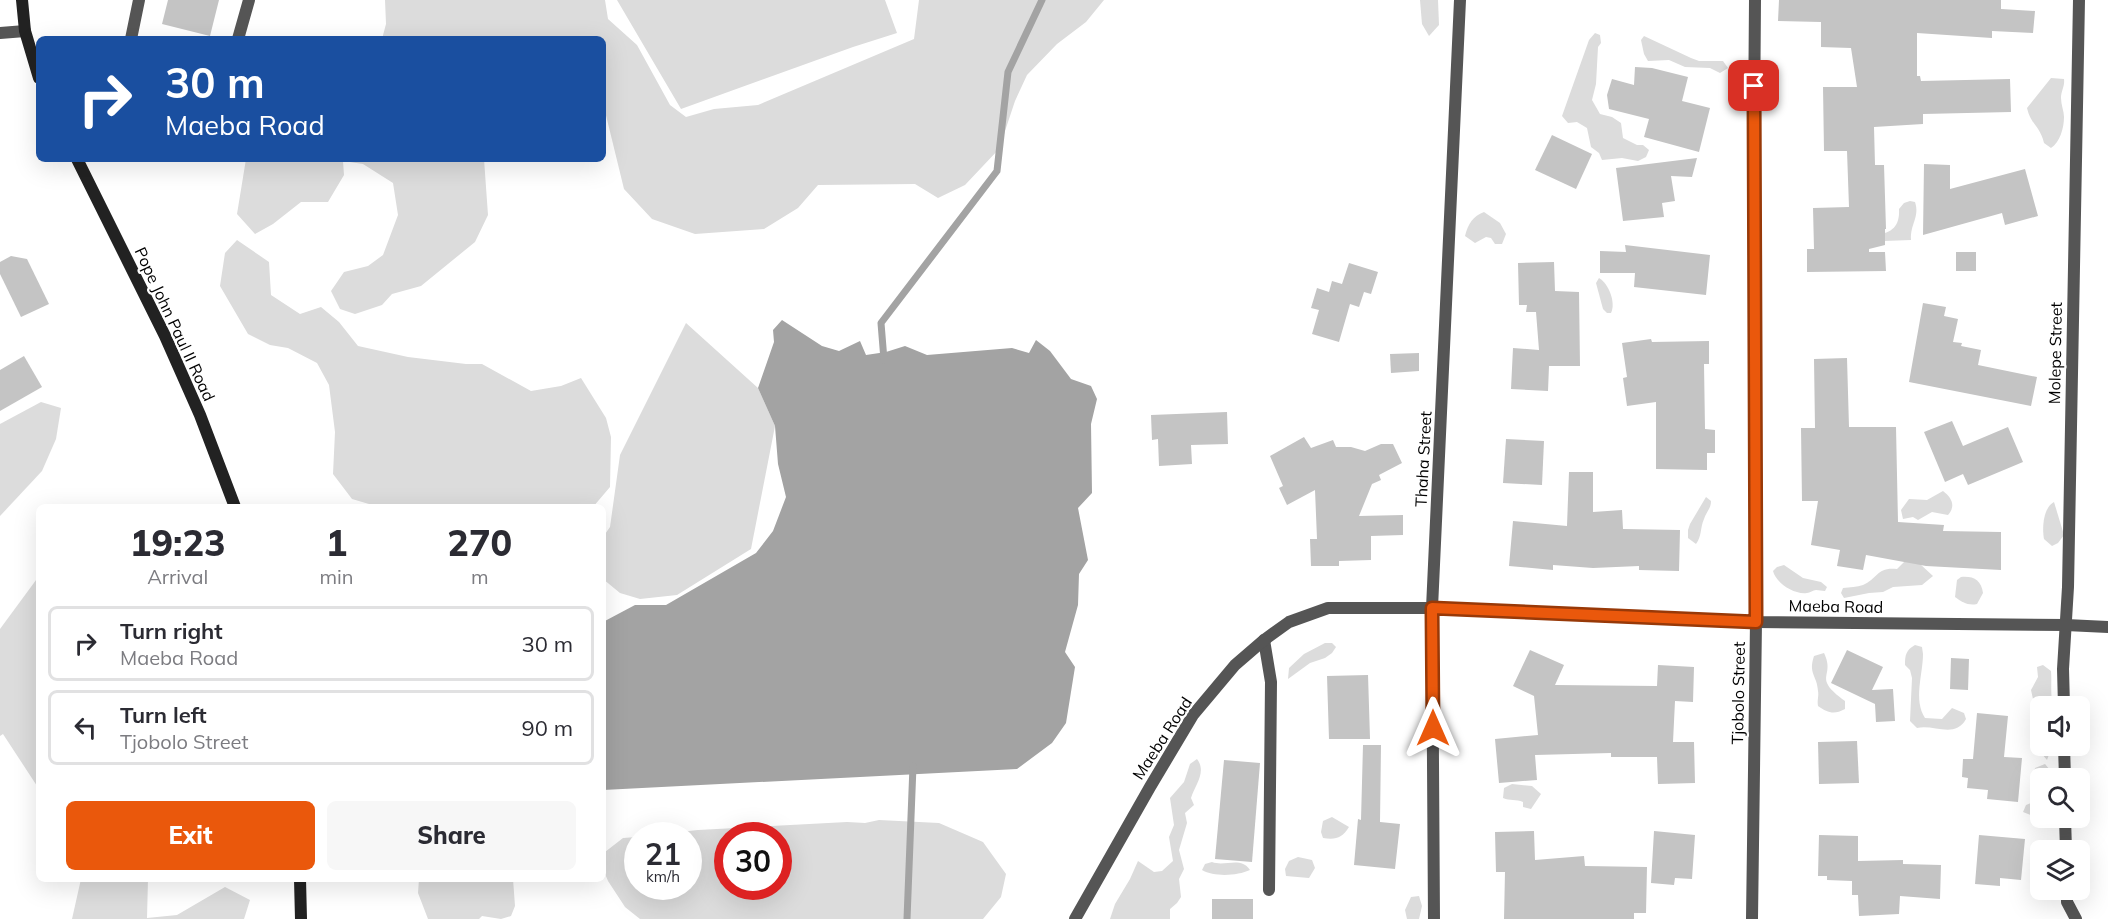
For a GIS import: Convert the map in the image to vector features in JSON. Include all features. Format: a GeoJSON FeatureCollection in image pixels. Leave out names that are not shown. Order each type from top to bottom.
{"type":"FeatureCollection","features":[{"type":"Feature","properties":{"kind":"main road"},"geometry":{"type":"LineString","coordinates":[[22,0],[25,31],[36,68]]}},
{"type":"Feature","properties":{"kind":"main road","name":"Pope John Paul II Road"},"geometry":{"type":"LineString","coordinates":[[80,162],[165,336],[200,415],[234,504]]}},
{"type":"Feature","properties":{"kind":"main road"},"geometry":{"type":"LineString","coordinates":[[300,882],[301,919]]}},
{"type":"Feature","properties":{"kind":"street"},"geometry":{"type":"LineString","coordinates":[[132,36],[139,0]]}},
{"type":"Feature","properties":{"kind":"street"},"geometry":{"type":"LineString","coordinates":[[239,36],[249,0]]}},
{"type":"Feature","properties":{"kind":"street","name":"Thaha Street"},"geometry":{"type":"LineString","coordinates":[[1434,919],[1432,608],[1460,0]]}},
{"type":"Feature","properties":{"kind":"street","name":"Tjobolo Street"},"geometry":{"type":"LineString","coordinates":[[1752,919],[1756,622],[1755,0]]}},
{"type":"Feature","properties":{"kind":"street","name":"Molepe Street"},"geometry":{"type":"LineString","coordinates":[[2064,696],[2079,0]]}},
{"type":"Feature","properties":{"kind":"street"},"geometry":{"type":"LineString","coordinates":[[0,33],[25,31]]}},
{"type":"Feature","properties":{"kind":"street","name":"Maeba Road"},"geometry":{"type":"LineString","coordinates":[[1075,919],[1193,715],[1235,665],[1263,640],[1289,622],[1328,608],[1432,608],[1756,622],[2108,627]]}},
{"type":"Feature","properties":{"kind":"street"},"geometry":{"type":"LineString","coordinates":[[1263,640],[1270,682],[1269,890]]}},
{"type":"Feature","properties":{"kind":"street"},"geometry":{"type":"LineString","coordinates":[[2067,900],[2076,919]]}},
{"type":"Feature","properties":{"kind":"shaded area"},"geometry":{"type":"Polygon","coordinates":[[[385,0],[605,0],[608,19],[637,45],[670,105],[686,117],[714,109],[758,105],[914,39],[919,0],[1104,0],[1086,22],[1057,44],[1027,75],[1015,101],[999,149],[965,185],[938,198],[915,184],[818,185],[798,208],[764,229],[695,234],[652,219],[624,189],[606,115],[606,36],[383,36],[386,24],[385,0]]]}},
{"type":"Feature","properties":{"kind":"shaded area"},"geometry":{"type":"Polygon","coordinates":[[[617,0],[885,0],[897,33],[681,109],[617,0]]]}},
{"type":"Feature","properties":{"kind":"shaded area"},"geometry":{"type":"Polygon","coordinates":[[[1420,0],[1438,0],[1439,25],[1429,36],[1422,24],[1420,0]]]}},
{"type":"Feature","properties":{"kind":"shaded area"},"geometry":{"type":"Polygon","coordinates":[[[1595,33],[1600,35],[1601,43],[1598,47],[1596,84],[1592,100],[1600,114],[1612,117],[1621,123],[1623,138],[1637,145],[1643,145],[1649,150],[1646,157],[1638,161],[1622,158],[1602,160],[1599,153],[1591,147],[1587,128],[1577,122],[1568,123],[1562,116],[1589,40],[1595,33]]]}},
{"type":"Feature","properties":{"kind":"shaded area"},"geometry":{"type":"Polygon","coordinates":[[[1644,36],[1699,61],[1723,61],[1728,68],[1720,73],[1710,68],[1685,67],[1669,60],[1648,61],[1641,40],[1644,36]]]}},
{"type":"Feature","properties":{"kind":"shaded area"},"geometry":{"type":"Polygon","coordinates":[[[2051,78],[2064,79],[2061,98],[2064,115],[2061,134],[2051,148],[2044,143],[2027,108],[2051,78]]]}},
{"type":"Feature","properties":{"kind":"shaded area"},"geometry":{"type":"Polygon","coordinates":[[[246,162],[343,162],[344,175],[328,202],[301,202],[273,224],[255,234],[237,214],[246,162]]]}},
{"type":"Feature","properties":{"kind":"shaded area"},"geometry":{"type":"Polygon","coordinates":[[[350,162],[484,162],[488,215],[475,242],[421,286],[392,294],[382,305],[355,314],[340,309],[331,291],[344,272],[368,266],[383,255],[398,215],[393,183],[363,164],[350,162]]]}},
{"type":"Feature","properties":{"kind":"shaded area"},"geometry":{"type":"Polygon","coordinates":[[[1915,202],[1916,207],[1911,240],[1884,241],[1876,235],[1894,228],[1898,220],[1899,209],[1904,203],[1915,202]]]}},
{"type":"Feature","properties":{"kind":"shaded area"},"geometry":{"type":"Polygon","coordinates":[[[1484,212],[1500,223],[1506,234],[1502,244],[1495,244],[1491,238],[1486,237],[1475,243],[1465,236],[1471,221],[1484,212]]]}},
{"type":"Feature","properties":{"kind":"shaded area"},"geometry":{"type":"Polygon","coordinates":[[[237,240],[269,262],[271,295],[300,314],[321,307],[339,322],[358,346],[408,357],[482,364],[531,391],[561,386],[581,378],[606,418],[611,437],[610,487],[596,504],[369,504],[352,499],[333,474],[335,432],[329,385],[317,363],[288,348],[270,345],[248,334],[220,286],[225,253],[237,240]]]}},
{"type":"Feature","properties":{"kind":"shaded area"},"geometry":{"type":"Polygon","coordinates":[[[1599,278],[1611,294],[1613,304],[1611,313],[1603,309],[1596,283],[1599,278]]]}},
{"type":"Feature","properties":{"kind":"shaded area"},"geometry":{"type":"Polygon","coordinates":[[[782,320],[822,346],[839,351],[860,341],[866,355],[905,346],[927,355],[1012,348],[1029,353],[1036,340],[1050,351],[1071,379],[1091,386],[1097,399],[1091,424],[1092,493],[1078,508],[1088,560],[1079,574],[1078,605],[1065,652],[1075,667],[1066,723],[1052,743],[1017,769],[606,790],[606,620],[635,605],[666,605],[756,553],[773,531],[786,497],[778,464],[775,426],[758,388],[774,342],[773,330],[782,320]]]}},
{"type":"Feature","properties":{"kind":"shaded area"},"geometry":{"type":"Polygon","coordinates":[[[686,323],[758,388],[775,426],[751,549],[677,595],[640,599],[620,593],[606,581],[606,533],[610,527],[620,455],[686,323]]]}},
{"type":"Feature","properties":{"kind":"shaded area"},"geometry":{"type":"Polygon","coordinates":[[[41,402],[61,408],[56,439],[42,471],[0,516],[0,424],[41,402]]]}},
{"type":"Feature","properties":{"kind":"shaded area"},"geometry":{"type":"Polygon","coordinates":[[[1943,491],[1952,502],[1948,515],[1932,512],[1918,520],[1913,517],[1903,519],[1901,510],[1909,499],[1927,500],[1943,491]]]}},
{"type":"Feature","properties":{"kind":"shaded area"},"geometry":{"type":"Polygon","coordinates":[[[1706,497],[1711,504],[1696,544],[1688,538],[1688,530],[1706,497]]]}},
{"type":"Feature","properties":{"kind":"shaded area"},"geometry":{"type":"Polygon","coordinates":[[[2054,502],[2064,535],[2058,543],[2052,546],[2044,539],[2043,524],[2045,513],[2054,502]]]}},
{"type":"Feature","properties":{"kind":"shaded area"},"geometry":{"type":"Polygon","coordinates":[[[1906,560],[1920,564],[1933,576],[1922,585],[1893,587],[1883,592],[1844,598],[1841,593],[1843,588],[1863,585],[1881,571],[1897,569],[1906,560]]]}},
{"type":"Feature","properties":{"kind":"shaded area"},"geometry":{"type":"Polygon","coordinates":[[[1784,565],[1803,578],[1821,582],[1827,587],[1825,591],[1802,593],[1786,587],[1773,571],[1784,565]]]}},
{"type":"Feature","properties":{"kind":"shaded area"},"geometry":{"type":"Polygon","coordinates":[[[1961,577],[1973,578],[1981,585],[1983,593],[1977,604],[1968,604],[1955,597],[1957,580],[1961,577]]]}},
{"type":"Feature","properties":{"kind":"shaded area"},"geometry":{"type":"Polygon","coordinates":[[[36,580],[36,784],[3,734],[0,736],[0,629],[36,580]]]}},
{"type":"Feature","properties":{"kind":"shaded area"},"geometry":{"type":"Polygon","coordinates":[[[1325,643],[1332,643],[1336,647],[1332,653],[1310,663],[1288,679],[1289,668],[1304,654],[1325,643]]]}},
{"type":"Feature","properties":{"kind":"shaded area"},"geometry":{"type":"Polygon","coordinates":[[[1915,645],[1922,647],[1923,654],[1919,695],[1921,711],[1925,718],[1942,719],[1952,708],[1964,713],[1966,719],[1956,728],[1944,730],[1917,728],[1910,721],[1912,678],[1905,661],[1908,651],[1915,645]]]}},
{"type":"Feature","properties":{"kind":"shaded area"},"geometry":{"type":"Polygon","coordinates":[[[1824,653],[1829,686],[1845,701],[1845,709],[1834,713],[1818,706],[1817,686],[1812,671],[1814,656],[1824,653]]]}},
{"type":"Feature","properties":{"kind":"shaded area"},"geometry":{"type":"Polygon","coordinates":[[[2043,665],[2051,671],[2051,696],[2032,696],[2031,690],[2038,677],[2037,667],[2043,665]]]}},
{"type":"Feature","properties":{"kind":"shaded area"},"geometry":{"type":"Polygon","coordinates":[[[1197,759],[1201,774],[1191,798],[1194,805],[1185,813],[1187,823],[1179,850],[1184,869],[1179,879],[1181,897],[1170,909],[1170,919],[1110,919],[1115,904],[1138,861],[1154,872],[1162,871],[1173,861],[1169,837],[1174,825],[1170,798],[1184,782],[1190,764],[1197,759]]]}},
{"type":"Feature","properties":{"kind":"shaded area"},"geometry":{"type":"Polygon","coordinates":[[[2045,764],[2048,768],[2035,768],[2045,764]]]}},
{"type":"Feature","properties":{"kind":"shaded area"},"geometry":{"type":"Polygon","coordinates":[[[1512,784],[1532,786],[1541,794],[1531,809],[1523,807],[1523,802],[1503,798],[1504,788],[1512,784]]]}},
{"type":"Feature","properties":{"kind":"shaded area"},"geometry":{"type":"Polygon","coordinates":[[[2030,803],[2030,815],[2023,812],[2026,805],[2030,803]]]}},
{"type":"Feature","properties":{"kind":"shaded area"},"geometry":{"type":"Polygon","coordinates":[[[1332,817],[1349,827],[1344,834],[1338,837],[1323,838],[1321,832],[1323,821],[1332,817]]]}},
{"type":"Feature","properties":{"kind":"shaded area"},"geometry":{"type":"Polygon","coordinates":[[[879,820],[939,823],[983,842],[1006,874],[1001,897],[983,919],[640,919],[625,907],[606,876],[606,851],[624,838],[624,900],[702,900],[702,830],[714,829],[714,900],[792,900],[792,825],[865,823],[879,820]]]}},
{"type":"Feature","properties":{"kind":"shaded area"},"geometry":{"type":"Polygon","coordinates":[[[1298,857],[1312,860],[1315,868],[1309,878],[1286,876],[1285,869],[1289,861],[1298,857]]]}},
{"type":"Feature","properties":{"kind":"shaded area"},"geometry":{"type":"Polygon","coordinates":[[[1212,862],[1242,864],[1250,870],[1226,875],[1202,870],[1205,864],[1212,862]]]}},
{"type":"Feature","properties":{"kind":"shaded area"},"geometry":{"type":"Polygon","coordinates":[[[80,882],[148,882],[147,918],[177,915],[225,887],[250,900],[244,919],[72,919],[80,882]]]}},
{"type":"Feature","properties":{"kind":"shaded area"},"geometry":{"type":"Polygon","coordinates":[[[419,882],[513,882],[515,906],[511,916],[501,919],[482,916],[479,919],[428,919],[418,893],[419,882]]]}},
{"type":"Feature","properties":{"kind":"shaded area"},"geometry":{"type":"Polygon","coordinates":[[[1419,896],[1422,906],[1419,919],[1407,919],[1405,910],[1411,897],[1419,896]]]}},
{"type":"Feature","properties":{"kind":"building"},"geometry":{"type":"Polygon","coordinates":[[[168,0],[219,0],[210,36],[162,24],[168,0]]]}},
{"type":"Feature","properties":{"kind":"building"},"geometry":{"type":"Polygon","coordinates":[[[1779,0],[2001,0],[2001,9],[2035,11],[2033,33],[1992,31],[1992,38],[1917,33],[1917,76],[1920,76],[1921,81],[2010,79],[2011,112],[1923,114],[1923,124],[1874,127],[1875,165],[1884,165],[1886,229],[1885,245],[1869,249],[1869,252],[1885,252],[1886,271],[1807,272],[1807,249],[1814,249],[1813,208],[1849,207],[1847,151],[1824,151],[1823,87],[1857,87],[1851,48],[1821,47],[1821,22],[1778,21],[1779,0]]]}},
{"type":"Feature","properties":{"kind":"building"},"geometry":{"type":"Polygon","coordinates":[[[1635,67],[1652,68],[1688,77],[1682,101],[1710,108],[1699,152],[1644,137],[1649,119],[1609,109],[1607,95],[1612,79],[1634,85],[1635,67]]]}},
{"type":"Feature","properties":{"kind":"building"},"geometry":{"type":"Polygon","coordinates":[[[1552,135],[1592,154],[1576,189],[1535,170],[1552,135]]]}},
{"type":"Feature","properties":{"kind":"building"},"geometry":{"type":"Polygon","coordinates":[[[1697,158],[1692,177],[1671,176],[1675,201],[1662,203],[1664,217],[1623,221],[1616,168],[1697,158]]]}},
{"type":"Feature","properties":{"kind":"building"},"geometry":{"type":"Polygon","coordinates":[[[1924,164],[1950,165],[1950,189],[2025,169],[2038,216],[2005,225],[2002,213],[1923,235],[1924,164]]]}},
{"type":"Feature","properties":{"kind":"building"},"geometry":{"type":"Polygon","coordinates":[[[1625,245],[1710,255],[1706,295],[1634,287],[1635,273],[1600,273],[1600,251],[1626,252],[1625,245]]]}},
{"type":"Feature","properties":{"kind":"building"},"geometry":{"type":"Polygon","coordinates":[[[1956,252],[1976,252],[1976,271],[1956,271],[1956,252]]]}},
{"type":"Feature","properties":{"kind":"building"},"geometry":{"type":"Polygon","coordinates":[[[11,256],[27,259],[49,304],[21,317],[0,274],[0,262],[11,256]]]}},
{"type":"Feature","properties":{"kind":"building"},"geometry":{"type":"Polygon","coordinates":[[[1554,262],[1555,291],[1579,292],[1580,366],[1549,366],[1548,391],[1511,389],[1513,348],[1539,350],[1536,312],[1526,312],[1527,305],[1519,305],[1518,263],[1554,262]]]}},
{"type":"Feature","properties":{"kind":"building"},"geometry":{"type":"Polygon","coordinates":[[[1349,263],[1378,272],[1371,294],[1364,292],[1359,307],[1350,304],[1339,342],[1312,334],[1319,310],[1311,308],[1317,288],[1329,292],[1332,281],[1342,284],[1349,263]]]}},
{"type":"Feature","properties":{"kind":"building"},"geometry":{"type":"Polygon","coordinates":[[[1923,303],[1946,307],[1944,316],[1958,319],[1953,342],[1981,350],[1978,365],[2037,377],[2031,406],[1909,382],[1923,303]]]}},
{"type":"Feature","properties":{"kind":"building"},"geometry":{"type":"Polygon","coordinates":[[[1651,339],[1652,342],[1709,341],[1709,364],[1704,364],[1705,429],[1715,430],[1715,453],[1707,453],[1707,470],[1656,469],[1656,402],[1627,406],[1623,378],[1627,377],[1622,343],[1651,339]]]}},
{"type":"Feature","properties":{"kind":"building"},"geometry":{"type":"Polygon","coordinates":[[[1419,353],[1419,371],[1391,373],[1390,354],[1419,353]]]}},
{"type":"Feature","properties":{"kind":"building"},"geometry":{"type":"Polygon","coordinates":[[[24,356],[42,387],[0,411],[0,370],[24,356]]]}},
{"type":"Feature","properties":{"kind":"building"},"geometry":{"type":"Polygon","coordinates":[[[1847,358],[1849,427],[1896,427],[1898,522],[1944,525],[1943,531],[2001,532],[2001,570],[1926,566],[1866,555],[1863,570],[1837,566],[1840,550],[1811,545],[1818,501],[1802,501],[1801,428],[1815,428],[1814,359],[1847,358]]]}},
{"type":"Feature","properties":{"kind":"building"},"geometry":{"type":"Polygon","coordinates":[[[1227,412],[1228,444],[1191,445],[1192,464],[1159,466],[1158,439],[1152,440],[1151,415],[1227,412]]]}},
{"type":"Feature","properties":{"kind":"building"},"geometry":{"type":"Polygon","coordinates":[[[1952,421],[1963,446],[2008,427],[2023,462],[1968,485],[1963,474],[1945,482],[1924,432],[1952,421]]]}},
{"type":"Feature","properties":{"kind":"building"},"geometry":{"type":"Polygon","coordinates":[[[1304,437],[1311,448],[1333,440],[1336,447],[1351,447],[1365,451],[1381,444],[1393,444],[1402,463],[1379,475],[1381,480],[1372,484],[1359,516],[1403,515],[1403,535],[1371,536],[1371,560],[1339,561],[1339,566],[1311,566],[1310,539],[1317,539],[1315,490],[1287,505],[1279,488],[1283,486],[1270,456],[1304,437]]]}},
{"type":"Feature","properties":{"kind":"building"},"geometry":{"type":"Polygon","coordinates":[[[1506,439],[1544,441],[1542,485],[1503,483],[1506,439]]]}},
{"type":"Feature","properties":{"kind":"building"},"geometry":{"type":"Polygon","coordinates":[[[1569,472],[1593,472],[1593,512],[1622,510],[1623,529],[1680,530],[1679,571],[1639,570],[1639,566],[1593,568],[1553,565],[1553,570],[1509,566],[1513,521],[1567,526],[1569,472]]]}},
{"type":"Feature","properties":{"kind":"building"},"geometry":{"type":"Polygon","coordinates":[[[1530,650],[1564,665],[1555,685],[1657,686],[1658,665],[1694,667],[1693,702],[1675,701],[1673,742],[1694,742],[1695,783],[1658,784],[1657,757],[1611,757],[1611,753],[1535,755],[1537,780],[1499,783],[1495,739],[1538,735],[1534,696],[1513,686],[1530,650]]]}},
{"type":"Feature","properties":{"kind":"building"},"geometry":{"type":"Polygon","coordinates":[[[1847,650],[1883,667],[1872,690],[1893,689],[1895,721],[1876,722],[1875,704],[1831,683],[1847,650]]]}},
{"type":"Feature","properties":{"kind":"building"},"geometry":{"type":"Polygon","coordinates":[[[1951,658],[1969,659],[1968,690],[1950,689],[1951,658]]]}},
{"type":"Feature","properties":{"kind":"building"},"geometry":{"type":"Polygon","coordinates":[[[1368,675],[1370,739],[1329,739],[1327,676],[1368,675]]]}},
{"type":"Feature","properties":{"kind":"building"},"geometry":{"type":"Polygon","coordinates":[[[1977,713],[2008,716],[2004,757],[2022,758],[2018,802],[1987,799],[1988,790],[1967,788],[1968,778],[1962,777],[1963,759],[1973,759],[1977,713]]]}},
{"type":"Feature","properties":{"kind":"building"},"geometry":{"type":"Polygon","coordinates":[[[1857,741],[1859,783],[1819,784],[1818,742],[1857,741]]]}},
{"type":"Feature","properties":{"kind":"building"},"geometry":{"type":"Polygon","coordinates":[[[1363,745],[1381,745],[1380,822],[1400,824],[1395,869],[1354,865],[1358,819],[1361,820],[1363,745]]]}},
{"type":"Feature","properties":{"kind":"building"},"geometry":{"type":"Polygon","coordinates":[[[1224,760],[1260,763],[1252,862],[1215,859],[1224,760]]]}},
{"type":"Feature","properties":{"kind":"building"},"geometry":{"type":"Polygon","coordinates":[[[1534,831],[1535,860],[1584,856],[1585,866],[1647,867],[1646,913],[1634,913],[1634,919],[1504,919],[1505,872],[1496,872],[1495,832],[1534,831]]]}},
{"type":"Feature","properties":{"kind":"building"},"geometry":{"type":"Polygon","coordinates":[[[1654,831],[1695,835],[1692,879],[1675,878],[1674,885],[1651,883],[1654,831]]]}},
{"type":"Feature","properties":{"kind":"building"},"geometry":{"type":"Polygon","coordinates":[[[1819,835],[1858,836],[1858,861],[1903,860],[1903,864],[1941,865],[1940,899],[1900,896],[1899,914],[1859,916],[1858,895],[1852,895],[1852,881],[1827,880],[1827,876],[1818,876],[1819,835]]]}},
{"type":"Feature","properties":{"kind":"building"},"geometry":{"type":"Polygon","coordinates":[[[1979,835],[2025,839],[2021,880],[2000,878],[2000,886],[1975,884],[1979,835]]]}},
{"type":"Feature","properties":{"kind":"building"},"geometry":{"type":"Polygon","coordinates":[[[1212,899],[1253,899],[1253,919],[1212,919],[1212,899]]]}},
{"type":"Feature","properties":{"kind":"waterway"},"geometry":{"type":"LineString","coordinates":[[884,360],[881,323],[997,171],[1008,72],[1042,0]]}},
{"type":"Feature","properties":{"kind":"waterway"},"geometry":{"type":"LineString","coordinates":[[907,919],[913,766]]}},
{"type":"Feature","properties":{"kind":"route"},"geometry":{"type":"LineString","coordinates":[[1433,728],[1432,608],[1756,622],[1754,86]]}}]}
